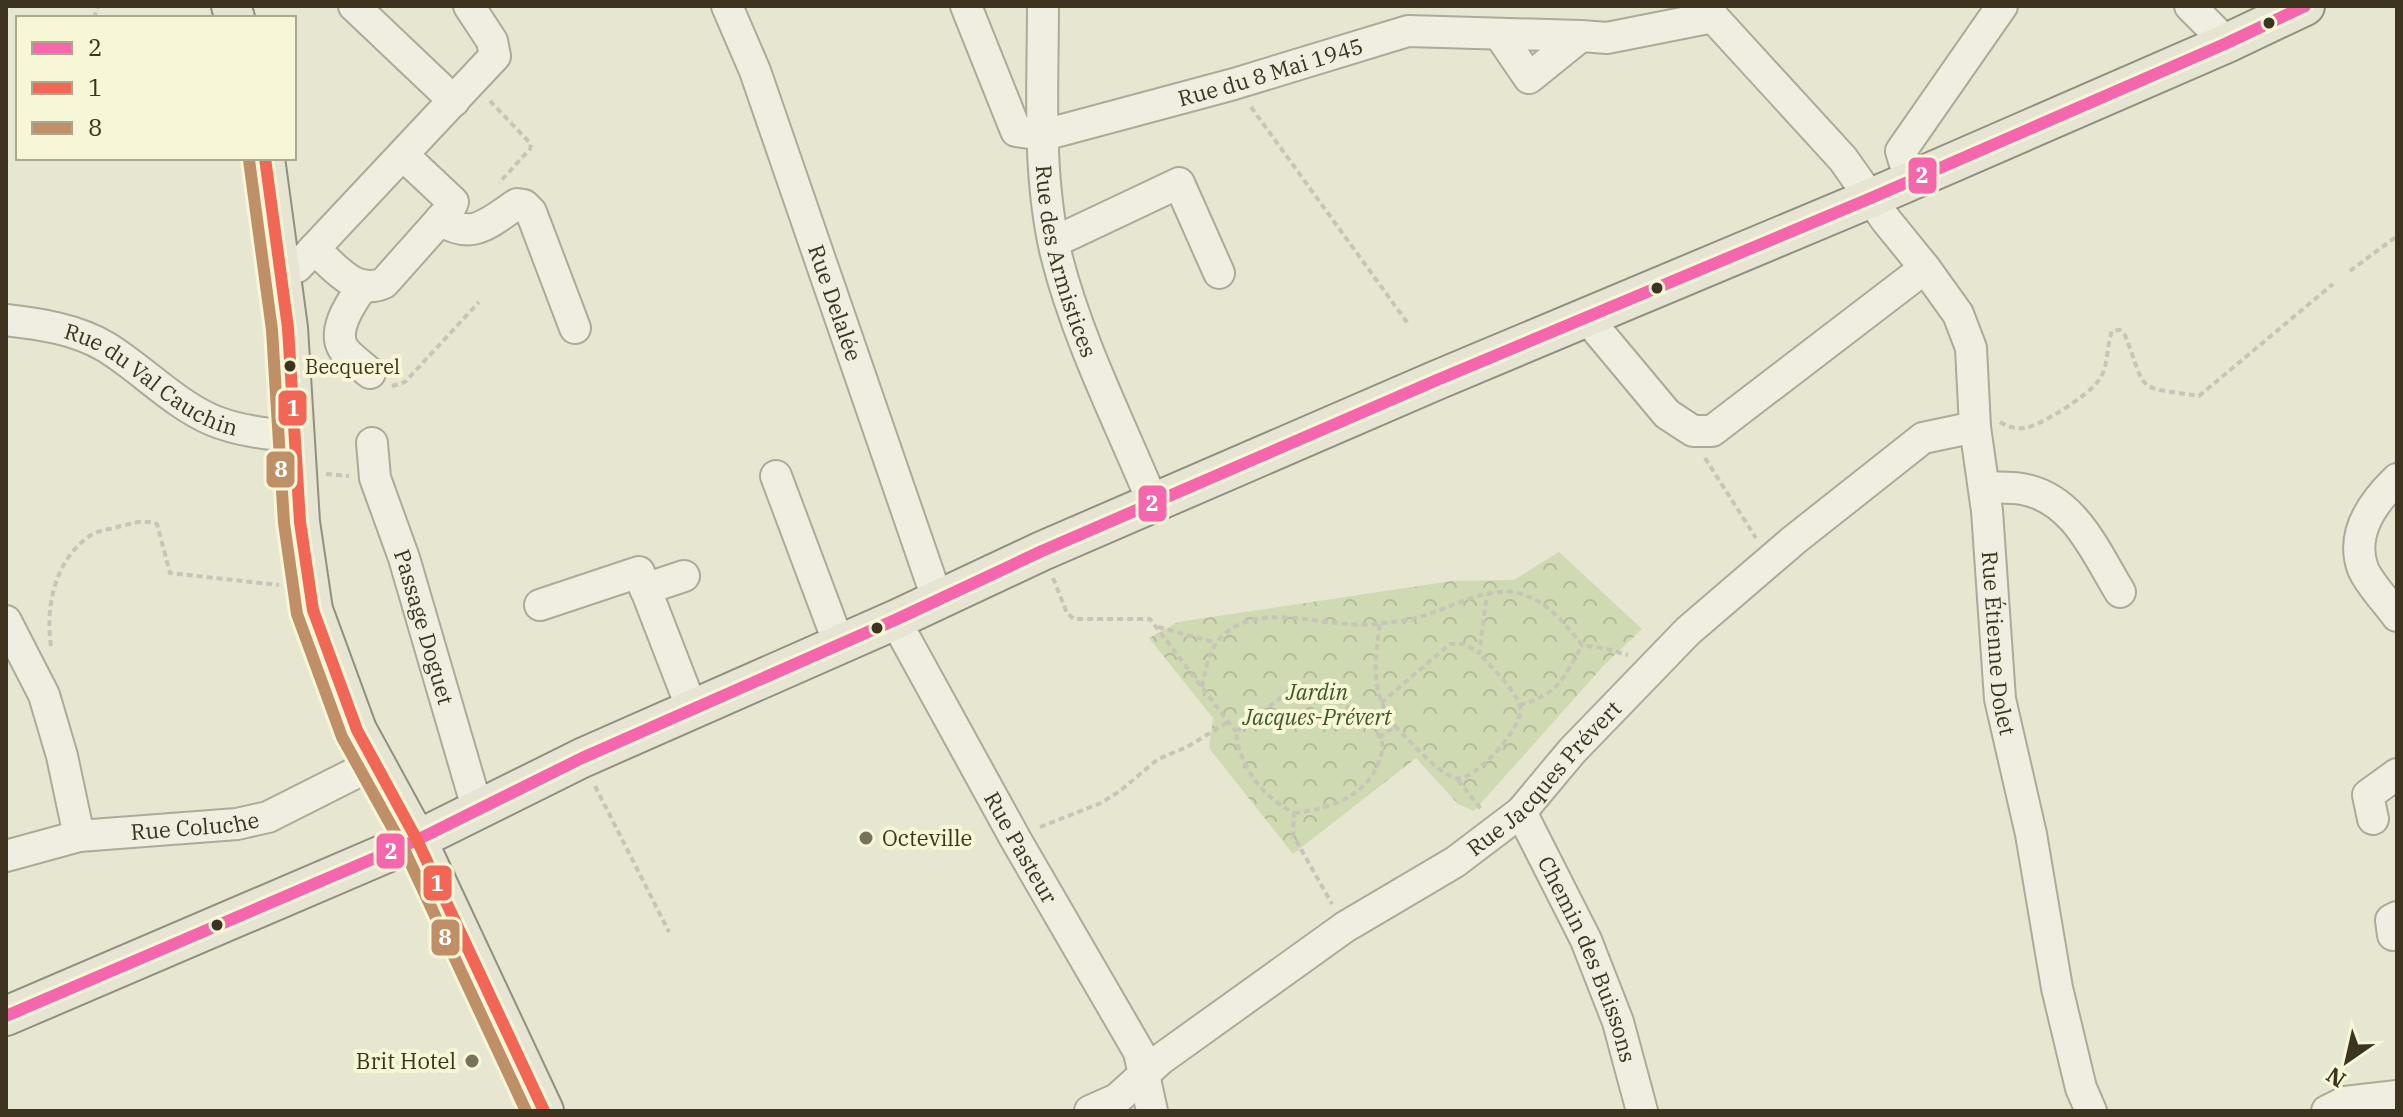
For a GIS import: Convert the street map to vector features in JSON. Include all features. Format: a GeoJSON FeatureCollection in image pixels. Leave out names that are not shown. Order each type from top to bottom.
{"type":"FeatureCollection","features":[{"type":"Feature","properties":{"kind":"main road"},"geometry":{"type":"LineString","coordinates":[[6,1016],[417,840],[582,758],[938,601],[1042,551],[1871,198],[2305,6]]}},
{"type":"Feature","properties":{"kind":"main road"},"geometry":{"type":"LineString","coordinates":[[265,160],[282,272],[300,522],[313,610],[348,707],[417,840],[544,1111]]}},
{"type":"Feature","properties":{"kind":"street"},"geometry":{"type":"LineString","coordinates":[[354,6],[463,91]]}},
{"type":"Feature","properties":{"kind":"street"},"geometry":{"type":"LineString","coordinates":[[282,272],[297,267],[495,56],[492,41],[469,6]]}},
{"type":"Feature","properties":{"kind":"street","name":"Rue Delalée"},"geometry":{"type":"LineString","coordinates":[[727,6],[765,100],[938,601]]}},
{"type":"Feature","properties":{"kind":"street"},"geometry":{"type":"LineString","coordinates":[[966,6],[1016,131],[1044,135]]}},
{"type":"Feature","properties":{"kind":"street","name":"Rue des Armistices"},"geometry":{"type":"LineString","coordinates":[[1043,6],[1044,135],[1054,242],[1069,302],[1153,503]]}},
{"type":"Feature","properties":{"kind":"street"},"geometry":{"type":"LineString","coordinates":[[1910,181],[1901,151],[2002,6]]}},
{"type":"Feature","properties":{"kind":"street"},"geometry":{"type":"LineString","coordinates":[[2190,6],[2227,43]]}},
{"type":"Feature","properties":{"kind":"street","name":"Rue du 8 Mai 1945"},"geometry":{"type":"LineString","coordinates":[[1044,135],[1234,84],[1408,31],[1607,38],[1712,11]]}},
{"type":"Feature","properties":{"kind":"street","name":"Rue Étienne Dolet"},"geometry":{"type":"LineString","coordinates":[[1712,11],[1843,159],[1958,314],[1971,348],[1974,415],[1984,487],[2000,699],[2031,834],[2057,988],[2081,1088],[2091,1111]]}},
{"type":"Feature","properties":{"kind":"street"},"geometry":{"type":"LineString","coordinates":[[1499,34],[1529,78],[1581,36]]}},
{"type":"Feature","properties":{"kind":"street"},"geometry":{"type":"LineString","coordinates":[[314,249],[349,280],[362,287],[384,283],[453,202],[403,155]]}},
{"type":"Feature","properties":{"kind":"street"},"geometry":{"type":"LineString","coordinates":[[1054,242],[1179,183],[1219,273]]}},
{"type":"Feature","properties":{"kind":"street"},"geometry":{"type":"LineString","coordinates":[[440,220],[455,229],[467,231],[482,227],[517,204],[524,205],[531,212],[575,328]]}},
{"type":"Feature","properties":{"kind":"street"},"geometry":{"type":"LineString","coordinates":[[1586,317],[1667,414],[1693,431],[1712,431],[1925,268]]}},
{"type":"Feature","properties":{"kind":"street"},"geometry":{"type":"LineString","coordinates":[[362,287],[343,318],[340,336],[343,350],[370,373]]}},
{"type":"Feature","properties":{"kind":"street","name":"Rue du Val Cauchin"},"geometry":{"type":"LineString","coordinates":[[6,320],[45,325],[105,346],[187,406],[296,454]]}},
{"type":"Feature","properties":{"kind":"street","name":"Rue Jacques Prévert"},"geometry":{"type":"LineString","coordinates":[[1090,1111],[1117,1099],[1161,1059],[1345,927],[1455,862],[1509,821],[1534,799],[1572,751],[1688,631],[1923,438],[1974,415]]}},
{"type":"Feature","properties":{"kind":"street","name":"Passage Doguet"},"geometry":{"type":"LineString","coordinates":[[372,443],[375,478],[404,558],[478,811]]}},
{"type":"Feature","properties":{"kind":"street"},"geometry":{"type":"LineString","coordinates":[[776,476],[839,644]]}},
{"type":"Feature","properties":{"kind":"street"},"geometry":{"type":"LineString","coordinates":[[2397,479],[2377,498],[2364,522],[2360,545],[2364,570],[2397,616]]}},
{"type":"Feature","properties":{"kind":"street"},"geometry":{"type":"LineString","coordinates":[[1984,487],[2022,489],[2049,497],[2065,508],[2120,592]]}},
{"type":"Feature","properties":{"kind":"street"},"geometry":{"type":"LineString","coordinates":[[540,605],[639,572],[692,709]]}},
{"type":"Feature","properties":{"kind":"street"},"geometry":{"type":"LineString","coordinates":[[645,589],[684,576]]}},
{"type":"Feature","properties":{"kind":"street","name":"Rue Pasteur"},"geometry":{"type":"LineString","coordinates":[[895,620],[1016,840],[1139,1052],[1152,1111]]}},
{"type":"Feature","properties":{"kind":"street"},"geometry":{"type":"LineString","coordinates":[[6,621],[44,695],[62,756],[79,836]]}},
{"type":"Feature","properties":{"kind":"street","name":"Rue Coluche"},"geometry":{"type":"LineString","coordinates":[[6,856],[79,836],[237,824],[268,817],[375,763]]}},
{"type":"Feature","properties":{"kind":"street"},"geometry":{"type":"LineString","coordinates":[[2373,819],[2368,795],[2397,774]]}},
{"type":"Feature","properties":{"kind":"street","name":"Chemin des Buissons"},"geometry":{"type":"LineString","coordinates":[[1509,821],[1586,940],[1618,1022],[1642,1111]]}},
{"type":"Feature","properties":{"kind":"street"},"geometry":{"type":"LineString","coordinates":[[2327,1111],[2345,1102],[2397,1096]]}},
{"type":"Feature","properties":{"kind":"path"},"geometry":{"type":"LineString","coordinates":[[1234,84],[1409,325]]}},
{"type":"Feature","properties":{"kind":"path"},"geometry":{"type":"LineString","coordinates":[[463,91],[531,144],[530,149],[492,191]]}},
{"type":"Feature","properties":{"kind":"path"},"geometry":{"type":"LineString","coordinates":[[2350,271],[2397,236]]}},
{"type":"Feature","properties":{"kind":"path"},"geometry":{"type":"LineString","coordinates":[[1974,415],[2010,427],[2033,426],[2079,398],[2101,379],[2112,331],[2120,330],[2125,335],[2141,382],[2148,388],[2199,396],[2333,284]]}},
{"type":"Feature","properties":{"kind":"path"},"geometry":{"type":"LineString","coordinates":[[370,373],[384,385],[395,386],[405,382],[479,302]]}},
{"type":"Feature","properties":{"kind":"path"},"geometry":{"type":"LineString","coordinates":[[296,454],[375,478]]}},
{"type":"Feature","properties":{"kind":"path"},"geometry":{"type":"LineString","coordinates":[[1719,482],[1770,561]]}},
{"type":"Feature","properties":{"kind":"path"},"geometry":{"type":"LineString","coordinates":[[52,659],[49,632],[53,588],[74,553],[93,533],[147,520],[157,524],[170,573],[310,588]]}},
{"type":"Feature","properties":{"kind":"path"},"geometry":{"type":"LineString","coordinates":[[1042,551],[1067,613],[1074,619],[1150,619],[1236,732],[1238,753],[1259,787],[1276,804],[1294,813],[1334,804],[1352,796],[1367,784],[1376,771],[1382,753],[1382,743],[1373,728],[1352,709],[1325,691],[1309,685],[1297,685],[1236,732]]}},
{"type":"Feature","properties":{"kind":"path"},"geometry":{"type":"LineString","coordinates":[[1202,687],[1214,642],[1237,626],[1260,619],[1403,621],[1459,601],[1519,593],[1535,600],[1561,619],[1582,645],[1629,656],[1647,673]]}},
{"type":"Feature","properties":{"kind":"path"},"geometry":{"type":"LineString","coordinates":[[1479,653],[1487,595]]}},
{"type":"Feature","properties":{"kind":"path"},"geometry":{"type":"LineString","coordinates":[[1380,622],[1374,670],[1377,694],[1395,726],[1445,773],[1509,821]]}},
{"type":"Feature","properties":{"kind":"path"},"geometry":{"type":"LineString","coordinates":[[1156,627],[1214,642]]}},
{"type":"Feature","properties":{"kind":"path"},"geometry":{"type":"LineString","coordinates":[[1381,703],[1450,644],[1465,644],[1479,653],[1519,705],[1521,715],[1514,729],[1479,769],[1467,778],[1458,780]]}},
{"type":"Feature","properties":{"kind":"path"},"geometry":{"type":"LineString","coordinates":[[1519,705],[1538,700],[1557,686],[1582,645]]}},
{"type":"Feature","properties":{"kind":"path"},"geometry":{"type":"LineString","coordinates":[[1016,840],[1101,803],[1158,759],[1187,747],[1228,722]]}},
{"type":"Feature","properties":{"kind":"path"},"geometry":{"type":"LineString","coordinates":[[1379,738],[1395,726]]}},
{"type":"Feature","properties":{"kind":"path"},"geometry":{"type":"LineString","coordinates":[[582,758],[669,932]]}},
{"type":"Feature","properties":{"kind":"path"},"geometry":{"type":"LineString","coordinates":[[1294,813],[1293,835],[1345,927]]}},
{"type":"Feature","properties":{"kind":"green space","name":"Jardin Jacques-Prévert"},"geometry":{"type":"Polygon","coordinates":[[[1559,552],[1642,629],[1605,664],[1474,811],[1458,804],[1416,758],[1293,854],[1209,748],[1213,718],[1149,638],[1178,622],[1452,581],[1514,580],[1559,552]]]}},
{"type":"Feature","properties":{"kind":"transit line","name":"2"},"geometry":{"type":"LineString","coordinates":[[6,1016],[417,840],[582,758],[895,620],[1042,551],[1437,380],[1871,198],[2305,6]]}},
{"type":"Feature","properties":{"kind":"transit line","name":"8"},"geometry":{"type":"LineString","coordinates":[[249,160],[272,330],[284,523],[297,614],[342,737],[403,847],[526,1111]]}},
{"type":"Feature","properties":{"kind":"transit line","name":"1"},"geometry":{"type":"LineString","coordinates":[[265,160],[288,328],[300,522],[313,610],[357,730],[417,840],[544,1111]]}},
{"type":"Feature","properties":{"kind":"place","name":"Becquerel"},"geometry":{"type":"Point","coordinates":[290,366]}},
{"type":"Feature","properties":{"kind":"place","name":"Octeville"},"geometry":{"type":"Point","coordinates":[866,838]}},
{"type":"Feature","properties":{"kind":"place","name":"Brit Hotel"},"geometry":{"type":"Point","coordinates":[472,1061]}}]}
